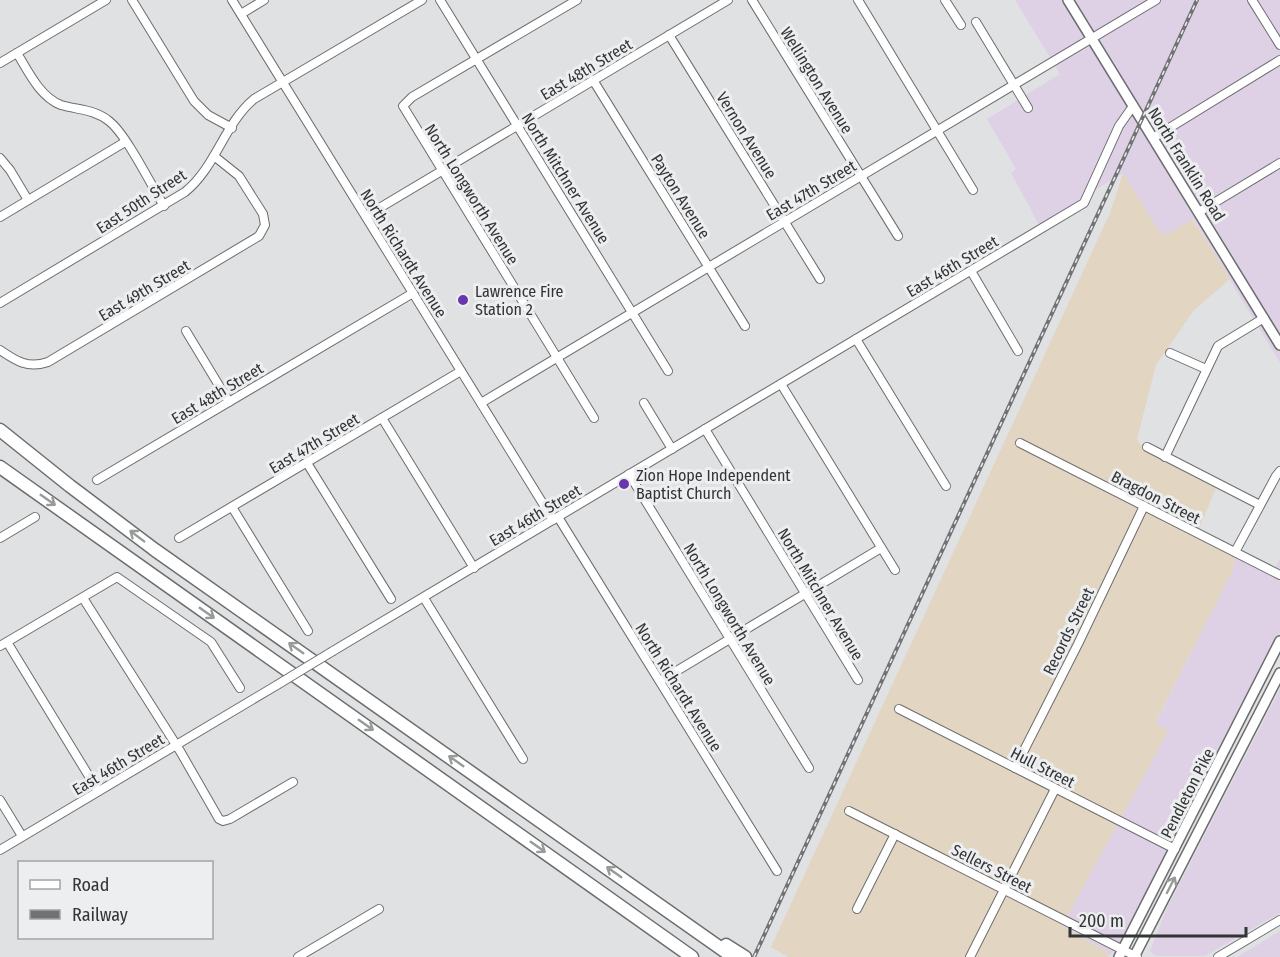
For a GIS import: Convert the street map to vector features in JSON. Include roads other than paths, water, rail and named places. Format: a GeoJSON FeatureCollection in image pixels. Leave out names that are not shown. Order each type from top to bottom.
{"type":"FeatureCollection","features":[{"type":"Feature","properties":{"kind":"highway"},"geometry":{"type":"LineString","coordinates":[[0,430],[164,556],[661,906],[738,955]]}},
{"type":"Feature","properties":{"kind":"highway"},"geometry":{"type":"LineString","coordinates":[[0,440],[70,486]]}},
{"type":"Feature","properties":{"kind":"highway"},"geometry":{"type":"LineString","coordinates":[[0,467],[690,956]]}},
{"type":"Feature","properties":{"kind":"main road","name":"North Franklin Road"},"geometry":{"type":"LineString","coordinates":[[1068,0],[1280,345]]}},
{"type":"Feature","properties":{"kind":"main road","name":"Pendleton Pike"},"geometry":{"type":"LineString","coordinates":[[1120,953],[1280,641]]}},
{"type":"Feature","properties":{"kind":"main road","name":"Pendleton Pike"},"geometry":{"type":"LineString","coordinates":[[1135,957],[1280,673]]}},
{"type":"Feature","properties":{"kind":"street"},"geometry":{"type":"LineString","coordinates":[[0,63],[106,0]]}},
{"type":"Feature","properties":{"kind":"street"},"geometry":{"type":"LineString","coordinates":[[132,0],[194,101],[208,115],[232,128]]}},
{"type":"Feature","properties":{"kind":"street","name":"North Richardt Avenue"},"geometry":{"type":"LineString","coordinates":[[232,0],[481,403],[660,681],[777,871]]}},
{"type":"Feature","properties":{"kind":"street"},"geometry":{"type":"LineString","coordinates":[[241,14],[264,0]]}},
{"type":"Feature","properties":{"kind":"street","name":"East 50th Street"},"geometry":{"type":"LineString","coordinates":[[0,303],[164,206],[194,185],[250,103],[422,0]]}},
{"type":"Feature","properties":{"kind":"street","name":"North Mitchner Avenue"},"geometry":{"type":"LineString","coordinates":[[440,0],[668,371]]}},
{"type":"Feature","properties":{"kind":"street"},"geometry":{"type":"LineString","coordinates":[[476,59],[577,0]]}},
{"type":"Feature","properties":{"kind":"street","name":"East 48th Street"},"geometry":{"type":"LineString","coordinates":[[366,216],[728,0]]}},
{"type":"Feature","properties":{"kind":"street","name":"Wellington Avenue"},"geometry":{"type":"LineString","coordinates":[[752,0],[898,236]]}},
{"type":"Feature","properties":{"kind":"street"},"geometry":{"type":"LineString","coordinates":[[858,0],[973,190]]}},
{"type":"Feature","properties":{"kind":"street","name":"East 47th Street"},"geometry":{"type":"LineString","coordinates":[[481,403],[1156,0]]}},
{"type":"Feature","properties":{"kind":"street"},"geometry":{"type":"LineString","coordinates":[[1252,0],[1280,45]]}},
{"type":"Feature","properties":{"kind":"street"},"geometry":{"type":"LineString","coordinates":[[949,1],[961,25]]}},
{"type":"Feature","properties":{"kind":"street"},"geometry":{"type":"LineString","coordinates":[[976,22],[1028,108]]}},
{"type":"Feature","properties":{"kind":"street","name":"Vernon Avenue"},"geometry":{"type":"LineString","coordinates":[[669,35],[820,279]]}},
{"type":"Feature","properties":{"kind":"street"},"geometry":{"type":"LineString","coordinates":[[17,53],[41,91],[50,99],[60,104],[92,111],[115,127],[164,206]]}},
{"type":"Feature","properties":{"kind":"street","name":"North Longworth Avenue"},"geometry":{"type":"LineString","coordinates":[[476,59],[412,97],[403,106],[594,418]]}},
{"type":"Feature","properties":{"kind":"street"},"geometry":{"type":"LineString","coordinates":[[1153,138],[1280,60]]}},
{"type":"Feature","properties":{"kind":"street","name":"Payton Avenue"},"geometry":{"type":"LineString","coordinates":[[593,80],[745,326]]}},
{"type":"Feature","properties":{"kind":"street","name":"East 46th Street"},"geometry":{"type":"LineString","coordinates":[[0,850],[1084,203],[1119,126],[1133,106]]}},
{"type":"Feature","properties":{"kind":"street"},"geometry":{"type":"LineString","coordinates":[[0,217],[125,142]]}},
{"type":"Feature","properties":{"kind":"street","name":"East 49th Street"},"geometry":{"type":"LineString","coordinates":[[0,350],[16,361],[30,365],[48,362],[257,238],[265,226],[263,214],[241,178],[214,156]]}},
{"type":"Feature","properties":{"kind":"street"},"geometry":{"type":"LineString","coordinates":[[0,158],[9,168],[28,200]]}},
{"type":"Feature","properties":{"kind":"street"},"geometry":{"type":"LineString","coordinates":[[1199,213],[1280,163]]}},
{"type":"Feature","properties":{"kind":"street"},"geometry":{"type":"LineString","coordinates":[[971,271],[1018,351]]}},
{"type":"Feature","properties":{"kind":"street","name":"East 48th Street"},"geometry":{"type":"LineString","coordinates":[[97,480],[412,292]]}},
{"type":"Feature","properties":{"kind":"street"},"geometry":{"type":"LineString","coordinates":[[1165,457],[1218,346],[1264,318]]}},
{"type":"Feature","properties":{"kind":"street"},"geometry":{"type":"LineString","coordinates":[[186,331],[229,402]]}},
{"type":"Feature","properties":{"kind":"street"},"geometry":{"type":"LineString","coordinates":[[856,339],[946,486]]}},
{"type":"Feature","properties":{"kind":"street"},"geometry":{"type":"LineString","coordinates":[[1170,353],[1206,369]]}},
{"type":"Feature","properties":{"kind":"street","name":"East 47th Street"},"geometry":{"type":"LineString","coordinates":[[179,538],[461,371]]}},
{"type":"Feature","properties":{"kind":"street"},"geometry":{"type":"LineString","coordinates":[[781,384],[895,570]]}},
{"type":"Feature","properties":{"kind":"street"},"geometry":{"type":"LineString","coordinates":[[644,403],[672,449]]}},
{"type":"Feature","properties":{"kind":"street"},"geometry":{"type":"LineString","coordinates":[[382,418],[474,568]]}},
{"type":"Feature","properties":{"kind":"street","name":"North Mitchner Avenue"},"geometry":{"type":"LineString","coordinates":[[705,429],[858,680]]}},
{"type":"Feature","properties":{"kind":"street","name":"Bragdon Street"},"geometry":{"type":"LineString","coordinates":[[1020,443],[1280,575]]}},
{"type":"Feature","properties":{"kind":"street"},"geometry":{"type":"LineString","coordinates":[[1147,447],[1260,505]]}},
{"type":"Feature","properties":{"kind":"street"},"geometry":{"type":"LineString","coordinates":[[307,463],[391,599]]}},
{"type":"Feature","properties":{"kind":"street"},"geometry":{"type":"LineString","coordinates":[[1235,552],[1280,471]]}},
{"type":"Feature","properties":{"kind":"street","name":"North Longworth Avenue"},"geometry":{"type":"LineString","coordinates":[[629,474],[809,768]]}},
{"type":"Feature","properties":{"kind":"street","name":"Records Street"},"geometry":{"type":"LineString","coordinates":[[1015,768],[1144,506]]}},
{"type":"Feature","properties":{"kind":"street"},"geometry":{"type":"LineString","coordinates":[[232,507],[308,631]]}},
{"type":"Feature","properties":{"kind":"street"},"geometry":{"type":"LineString","coordinates":[[0,538],[35,517]]}},
{"type":"Feature","properties":{"kind":"street"},"geometry":{"type":"LineString","coordinates":[[660,681],[881,548]]}},
{"type":"Feature","properties":{"kind":"street"},"geometry":{"type":"LineString","coordinates":[[98,791],[4,644],[117,577],[211,642],[240,688]]}},
{"type":"Feature","properties":{"kind":"street"},"geometry":{"type":"LineString","coordinates":[[83,598],[174,745],[180,751],[214,814],[221,820],[230,819],[293,782]]}},
{"type":"Feature","properties":{"kind":"street"},"geometry":{"type":"LineString","coordinates":[[424,598],[523,759]]}},
{"type":"Feature","properties":{"kind":"street","name":"Hull Street"},"geometry":{"type":"LineString","coordinates":[[898,709],[1175,849]]}},
{"type":"Feature","properties":{"kind":"street"},"geometry":{"type":"LineString","coordinates":[[970,957],[1055,789]]}},
{"type":"Feature","properties":{"kind":"street"},"geometry":{"type":"LineString","coordinates":[[0,800],[22,836]]}},
{"type":"Feature","properties":{"kind":"street","name":"Sellers Street"},"geometry":{"type":"LineString","coordinates":[[849,811],[1120,953],[1135,957]]}},
{"type":"Feature","properties":{"kind":"street"},"geometry":{"type":"LineString","coordinates":[[857,909],[895,834]]}},
{"type":"Feature","properties":{"kind":"street"},"geometry":{"type":"LineString","coordinates":[[298,957],[379,909]]}},
{"type":"Feature","properties":{"kind":"street"},"geometry":{"type":"LineString","coordinates":[[1218,957],[1280,920]]}},
{"type":"Feature","properties":{"kind":"railway"},"geometry":{"type":"LineString","coordinates":[[754,957],[1197,0]]}},
{"type":"Feature","properties":{"kind":"place","name":"Lawrence Fire Station 2"},"geometry":{"type":"Point","coordinates":[463,300]}},
{"type":"Feature","properties":{"kind":"place","name":"Zion Hope Independent Baptist Church"},"geometry":{"type":"Point","coordinates":[624,484]}}]}
